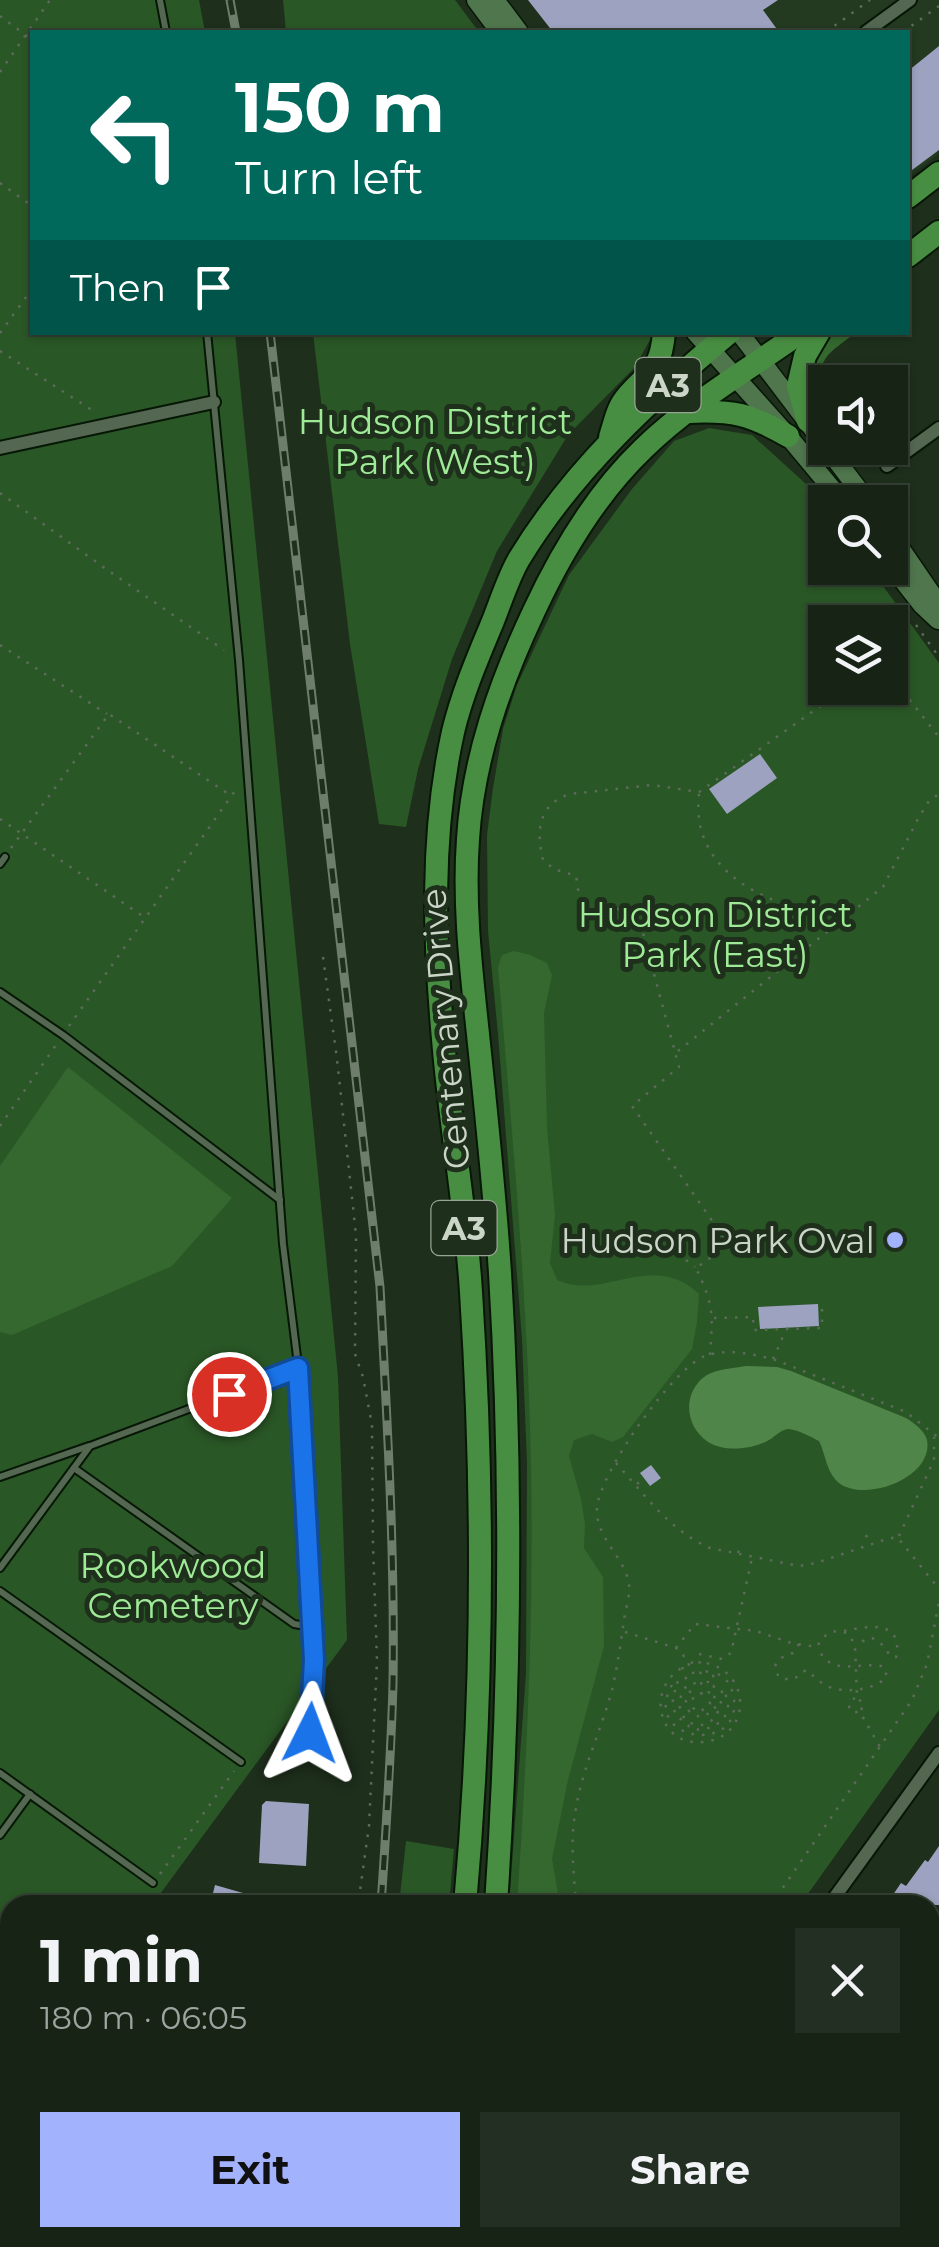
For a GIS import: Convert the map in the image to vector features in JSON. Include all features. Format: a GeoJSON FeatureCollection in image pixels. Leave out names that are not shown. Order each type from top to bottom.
{"type":"FeatureCollection","features":[{"type":"Feature","properties":{"kind":"highway"},"geometry":{"type":"LineString","coordinates":[[910,195],[939,173]]}},
{"type":"Feature","properties":{"kind":"highway"},"geometry":{"type":"LineString","coordinates":[[910,254],[939,232]]}},
{"type":"Feature","properties":{"kind":"highway"},"geometry":{"type":"LineString","coordinates":[[608,441],[622,402],[654,370],[663,347],[649,335]]}},
{"type":"Feature","properties":{"kind":"highway","name":"Centenary Drive"},"geometry":{"type":"LineString","coordinates":[[497,1895],[510,1562],[498,1249],[466,892],[475,785],[509,665],[545,586],[612,482],[639,452],[686,412],[797,335]]}},
{"type":"Feature","properties":{"kind":"highway"},"geometry":{"type":"LineString","coordinates":[[686,412],[739,412],[768,424],[798,428],[798,386],[805,356],[816,335]]}},
{"type":"Feature","properties":{"kind":"highway","name":"Centenary Drive"},"geometry":{"type":"LineString","coordinates":[[466,1895],[474,1772],[478,1452],[471,1288],[443,1047],[435,886],[441,795],[454,728],[478,654],[516,564],[608,441],[702,341]]}},
{"type":"Feature","properties":{"kind":"main road"},"geometry":{"type":"LineString","coordinates":[[476,0],[498,30]]}},
{"type":"Feature","properties":{"kind":"main road"},"geometry":{"type":"LineString","coordinates":[[495,0],[518,30]]}},
{"type":"Feature","properties":{"kind":"main road"},"geometry":{"type":"LineString","coordinates":[[741,335],[760,360],[833,485]]}},
{"type":"Feature","properties":{"kind":"main road"},"geometry":{"type":"LineString","coordinates":[[702,341],[736,378],[808,434]]}},
{"type":"Feature","properties":{"kind":"main road"},"geometry":{"type":"LineString","coordinates":[[908,559],[933,596],[939,620]]}},
{"type":"Feature","properties":{"kind":"main road"},"geometry":{"type":"LineString","coordinates":[[906,585],[939,620]]}},
{"type":"Feature","properties":{"kind":"street"},"geometry":{"type":"LineString","coordinates":[[869,30],[910,0]]}},
{"type":"Feature","properties":{"kind":"street"},"geometry":{"type":"LineString","coordinates":[[0,448],[214,402]]}},
{"type":"Feature","properties":{"kind":"street"},"geometry":{"type":"LineString","coordinates":[[887,466],[939,428]]}},
{"type":"Feature","properties":{"kind":"street"},"geometry":{"type":"LineString","coordinates":[[837,1895],[939,1753]]}},
{"type":"Feature","properties":{"kind":"lane"},"geometry":{"type":"LineString","coordinates":[[160,0],[166,30]]}},
{"type":"Feature","properties":{"kind":"lane"},"geometry":{"type":"LineString","coordinates":[[206,335],[239,660],[280,1200],[298,1368],[314,1660],[310,1733]]}},
{"type":"Feature","properties":{"kind":"lane"},"geometry":{"type":"LineString","coordinates":[[0,992],[63,1035],[280,1200]]}},
{"type":"Feature","properties":{"kind":"lane"},"geometry":{"type":"LineString","coordinates":[[0,1477],[298,1368]]}},
{"type":"Feature","properties":{"kind":"lane"},"geometry":{"type":"LineString","coordinates":[[0,1568],[90,1446]]}},
{"type":"Feature","properties":{"kind":"lane"},"geometry":{"type":"LineString","coordinates":[[74,1468],[294,1624],[312,1628]]}},
{"type":"Feature","properties":{"kind":"lane"},"geometry":{"type":"LineString","coordinates":[[0,1590],[241,1762]]}},
{"type":"Feature","properties":{"kind":"lane"},"geometry":{"type":"LineString","coordinates":[[0,1773],[153,1883]]}},
{"type":"Feature","properties":{"kind":"lane"},"geometry":{"type":"LineString","coordinates":[[0,1835],[30,1794]]}},
{"type":"Feature","properties":{"kind":"path"},"geometry":{"type":"LineString","coordinates":[[0,72],[50,0]]}},
{"type":"Feature","properties":{"kind":"path"},"geometry":{"type":"LineString","coordinates":[[829,30],[870,0]]}},
{"type":"Feature","properties":{"kind":"path"},"geometry":{"type":"LineString","coordinates":[[906,30],[939,6]]}},
{"type":"Feature","properties":{"kind":"path"},"geometry":{"type":"LineString","coordinates":[[0,16],[30,38]]}},
{"type":"Feature","properties":{"kind":"path"},"geometry":{"type":"LineString","coordinates":[[0,183],[30,205]]}},
{"type":"Feature","properties":{"kind":"path"},"geometry":{"type":"LineString","coordinates":[[0,333],[30,291]]}},
{"type":"Feature","properties":{"kind":"path"},"geometry":{"type":"LineString","coordinates":[[0,351],[113,424]]}},
{"type":"Feature","properties":{"kind":"path"},"geometry":{"type":"LineString","coordinates":[[0,493],[239,660]]}},
{"type":"Feature","properties":{"kind":"path"},"geometry":{"type":"LineString","coordinates":[[0,645],[232,796]]}},
{"type":"Feature","properties":{"kind":"path"},"geometry":{"type":"LineString","coordinates":[[908,698],[939,737]]}},
{"type":"Feature","properties":{"kind":"path"},"geometry":{"type":"LineString","coordinates":[[696,1268],[727,1242],[632,1106],[680,1067],[638,914],[588,907],[580,902],[576,876],[543,860],[540,828],[548,806],[570,794],[652,786],[699,792],[822,705]]}},
{"type":"Feature","properties":{"kind":"path"},"geometry":{"type":"LineString","coordinates":[[2,860],[108,714]]}},
{"type":"Feature","properties":{"kind":"path"},"geometry":{"type":"LineString","coordinates":[[0,1126],[248,774]]}},
{"type":"Feature","properties":{"kind":"path"},"geometry":{"type":"LineString","coordinates":[[699,792],[698,813],[704,836],[731,876],[786,905],[846,917]]}},
{"type":"Feature","properties":{"kind":"path"},"geometry":{"type":"LineString","coordinates":[[676,1052],[882,887],[919,816],[929,800],[939,794]]}},
{"type":"Feature","properties":{"kind":"path"},"geometry":{"type":"LineString","coordinates":[[0,819],[146,918]]}},
{"type":"Feature","properties":{"kind":"path"},"geometry":{"type":"LineString","coordinates":[[323,956],[356,1236],[356,1354],[372,1424],[377,1661],[369,1826],[359,1895]]}},
{"type":"Feature","properties":{"kind":"path"},"geometry":{"type":"LineString","coordinates":[[686,1260],[696,1268],[712,1304],[710,1355]]}},
{"type":"Feature","properties":{"kind":"path"},"geometry":{"type":"LineString","coordinates":[[713,1318],[753,1317],[754,1330],[822,1328],[822,1308]]}},
{"type":"Feature","properties":{"kind":"path"},"geometry":{"type":"LineString","coordinates":[[773,1359],[783,1330]]}},
{"type":"Feature","properties":{"kind":"path"},"geometry":{"type":"LineString","coordinates":[[575,1895],[572,1842],[577,1801],[612,1688],[630,1590],[596,1512],[603,1484],[615,1461],[674,1379],[694,1362],[732,1352],[773,1359],[917,1419],[936,1437],[934,1460],[898,1538]]}},
{"type":"Feature","properties":{"kind":"path"},"geometry":{"type":"LineString","coordinates":[[615,1461],[657,1510],[696,1542],[724,1552],[808,1566],[898,1538]]}},
{"type":"Feature","properties":{"kind":"path"},"geometry":{"type":"LineString","coordinates":[[636,1485],[644,1478]]}},
{"type":"Feature","properties":{"kind":"path"},"geometry":{"type":"LineString","coordinates":[[866,1535],[870,1545]]}},
{"type":"Feature","properties":{"kind":"path"},"geometry":{"type":"LineString","coordinates":[[898,1538],[939,1589]]}},
{"type":"Feature","properties":{"kind":"path"},"geometry":{"type":"LineString","coordinates":[[738,1554],[741,1544]]}},
{"type":"Feature","properties":{"kind":"path"},"geometry":{"type":"LineString","coordinates":[[622,1632],[676,1648],[684,1656],[728,1657],[752,1557]]}},
{"type":"Feature","properties":{"kind":"path"},"geometry":{"type":"LineString","coordinates":[[778,1895],[912,1700],[923,1677],[939,1602]]}},
{"type":"Feature","properties":{"kind":"path"},"geometry":{"type":"LineString","coordinates":[[676,1648],[695,1624],[756,1630],[783,1641],[817,1647]]}},
{"type":"Feature","properties":{"kind":"path"},"geometry":{"type":"LineString","coordinates":[[817,1647],[827,1634],[867,1626],[884,1628],[895,1638],[898,1650],[896,1657],[891,1658],[880,1642],[871,1638],[855,1650]]}},
{"type":"Feature","properties":{"kind":"path"},"geometry":{"type":"LineString","coordinates":[[843,1632],[852,1638],[855,1650],[856,1698]]}},
{"type":"Feature","properties":{"kind":"path"},"geometry":{"type":"LineString","coordinates":[[799,1644],[793,1653],[780,1656],[775,1664],[781,1679],[794,1680],[806,1670],[836,1689],[856,1689],[882,1683],[886,1675],[879,1665],[834,1666],[817,1647]]}},
{"type":"Feature","properties":{"kind":"path"},"geometry":{"type":"LineString","coordinates":[[692,1664],[668,1679],[661,1694],[661,1712],[686,1740],[703,1742],[731,1728],[739,1716],[741,1699],[722,1668],[706,1663],[710,1704],[705,1710],[696,1711],[691,1704],[693,1696],[702,1693],[699,1654]]}},
{"type":"Feature","properties":{"kind":"path"},"geometry":{"type":"LineString","coordinates":[[691,1655],[695,1687],[684,1703],[693,1716],[703,1718],[715,1708],[713,1672],[732,1684]]}},
{"type":"Feature","properties":{"kind":"path"},"geometry":{"type":"LineString","coordinates":[[668,1721],[666,1695],[675,1680],[679,1684],[672,1696],[674,1714],[684,1725],[700,1730],[711,1728],[728,1709],[722,1689],[722,1705],[714,1719],[697,1724],[684,1718],[679,1708],[680,1694],[688,1684],[682,1667]]}},
{"type":"Feature","properties":{"kind":"path"},"geometry":{"type":"LineString","coordinates":[[856,1698],[864,1704],[860,1712]]}},
{"type":"Feature","properties":{"kind":"path"},"geometry":{"type":"LineString","coordinates":[[856,1698],[848,1706],[852,1712],[860,1712]]}},
{"type":"Feature","properties":{"kind":"path"},"geometry":{"type":"LineString","coordinates":[[860,1712],[880,1747]]}},
{"type":"Feature","properties":{"kind":"path"},"geometry":{"type":"LineString","coordinates":[[144,1895],[241,1762]]}},
{"type":"Feature","properties":{"kind":"shaded area"},"geometry":{"type":"Polygon","coordinates":[[[537,0],[939,0],[939,154],[910,176],[910,30],[561,30],[537,0]]]}},
{"type":"Feature","properties":{"kind":"shaded area"},"geometry":{"type":"Polygon","coordinates":[[[832,335],[852,335],[832,351],[822,365],[814,365],[832,335]]]}},
{"type":"Feature","properties":{"kind":"shaded area"},"geometry":{"type":"Polygon","coordinates":[[[514,951],[530,955],[547,963],[552,975],[544,1013],[547,1128],[555,1215],[550,1263],[557,1280],[592,1285],[663,1276],[681,1281],[699,1294],[692,1349],[623,1437],[612,1442],[592,1434],[574,1440],[569,1456],[581,1499],[584,1548],[603,1577],[604,1646],[568,1780],[552,1859],[558,1895],[518,1895],[529,1686],[531,1466],[523,1279],[498,967],[502,955],[514,951]]]}},
{"type":"Feature","properties":{"kind":"shaded area"},"geometry":{"type":"Polygon","coordinates":[[[68,1067],[232,1198],[172,1266],[12,1335],[0,1332],[0,1166],[68,1067]]]}},
{"type":"Feature","properties":{"kind":"shaded area"},"geometry":{"type":"Polygon","coordinates":[[[746,1366],[791,1371],[906,1418],[927,1440],[920,1466],[895,1483],[865,1490],[839,1483],[829,1469],[819,1441],[797,1431],[783,1430],[746,1448],[708,1442],[691,1418],[693,1390],[711,1373],[746,1366]]]}},
{"type":"Feature","properties":{"kind":"green space","name":"Rookwood Cemetery"},"geometry":{"type":"Polygon","coordinates":[[[0,0],[199,0],[205,30],[30,30],[30,335],[235,335],[338,1377],[347,1640],[159,1895],[0,1895],[0,0]]]}},
{"type":"Feature","properties":{"kind":"green space"},"geometry":{"type":"Polygon","coordinates":[[[283,0],[455,0],[478,30],[286,30],[283,0]]]}},
{"type":"Feature","properties":{"kind":"green space","name":"Hudson District Park (West)"},"geometry":{"type":"Polygon","coordinates":[[[313,335],[650,335],[635,367],[568,435],[497,551],[452,659],[418,769],[406,827],[379,824],[350,644],[313,335]]]}},
{"type":"Feature","properties":{"kind":"green space","name":"Hudson District Park (East)"},"geometry":{"type":"Polygon","coordinates":[[[709,428],[752,435],[808,486],[808,585],[882,585],[897,605],[808,605],[808,705],[908,705],[908,620],[939,663],[939,1710],[807,1895],[510,1895],[526,1673],[527,1464],[522,1339],[488,931],[487,835],[503,729],[517,685],[569,575],[632,489],[674,441],[709,428]]]}},
{"type":"Feature","properties":{"kind":"green space"},"geometry":{"type":"Polygon","coordinates":[[[406,1841],[454,1849],[450,1895],[400,1895],[406,1841]]]}},
{"type":"Feature","properties":{"kind":"building"},"geometry":{"type":"Polygon","coordinates":[[[528,0],[778,0],[763,10],[778,30],[551,30],[528,0]]]}},
{"type":"Feature","properties":{"kind":"building"},"geometry":{"type":"Polygon","coordinates":[[[939,46],[939,150],[910,172],[910,69],[939,46]]]}},
{"type":"Feature","properties":{"kind":"building"},"geometry":{"type":"Polygon","coordinates":[[[760,754],[777,778],[727,814],[709,789],[760,754]]]}},
{"type":"Feature","properties":{"kind":"building"},"geometry":{"type":"Polygon","coordinates":[[[818,1304],[819,1326],[760,1329],[758,1307],[818,1304]]]}},
{"type":"Feature","properties":{"kind":"building"},"geometry":{"type":"Polygon","coordinates":[[[651,1465],[661,1478],[650,1486],[640,1473],[651,1465]]]}},
{"type":"Feature","properties":{"kind":"building"},"geometry":{"type":"Polygon","coordinates":[[[266,1801],[309,1804],[306,1866],[259,1863],[262,1805],[266,1801]]]}},
{"type":"Feature","properties":{"kind":"building"},"geometry":{"type":"Polygon","coordinates":[[[939,1846],[939,1895],[893,1895],[901,1883],[906,1886],[925,1860],[928,1862],[939,1846]]]}},
{"type":"Feature","properties":{"kind":"building"},"geometry":{"type":"Polygon","coordinates":[[[215,1885],[250,1895],[212,1895],[215,1885]]]}},
{"type":"Feature","properties":{"kind":"railway"},"geometry":{"type":"LineString","coordinates":[[230,0],[236,30]]}},
{"type":"Feature","properties":{"kind":"railway"},"geometry":{"type":"LineString","coordinates":[[270,335],[380,1287],[393,1634],[382,1895]]}},
{"type":"Feature","properties":{"kind":"place","name":"Hudson Park Oval"},"geometry":{"type":"Point","coordinates":[895,1240]}},
{"type":"Feature","properties":{"kind":"route"},"geometry":{"type":"LineString","coordinates":[[229,1394],[298,1368],[314,1660],[310,1733]]}}]}
